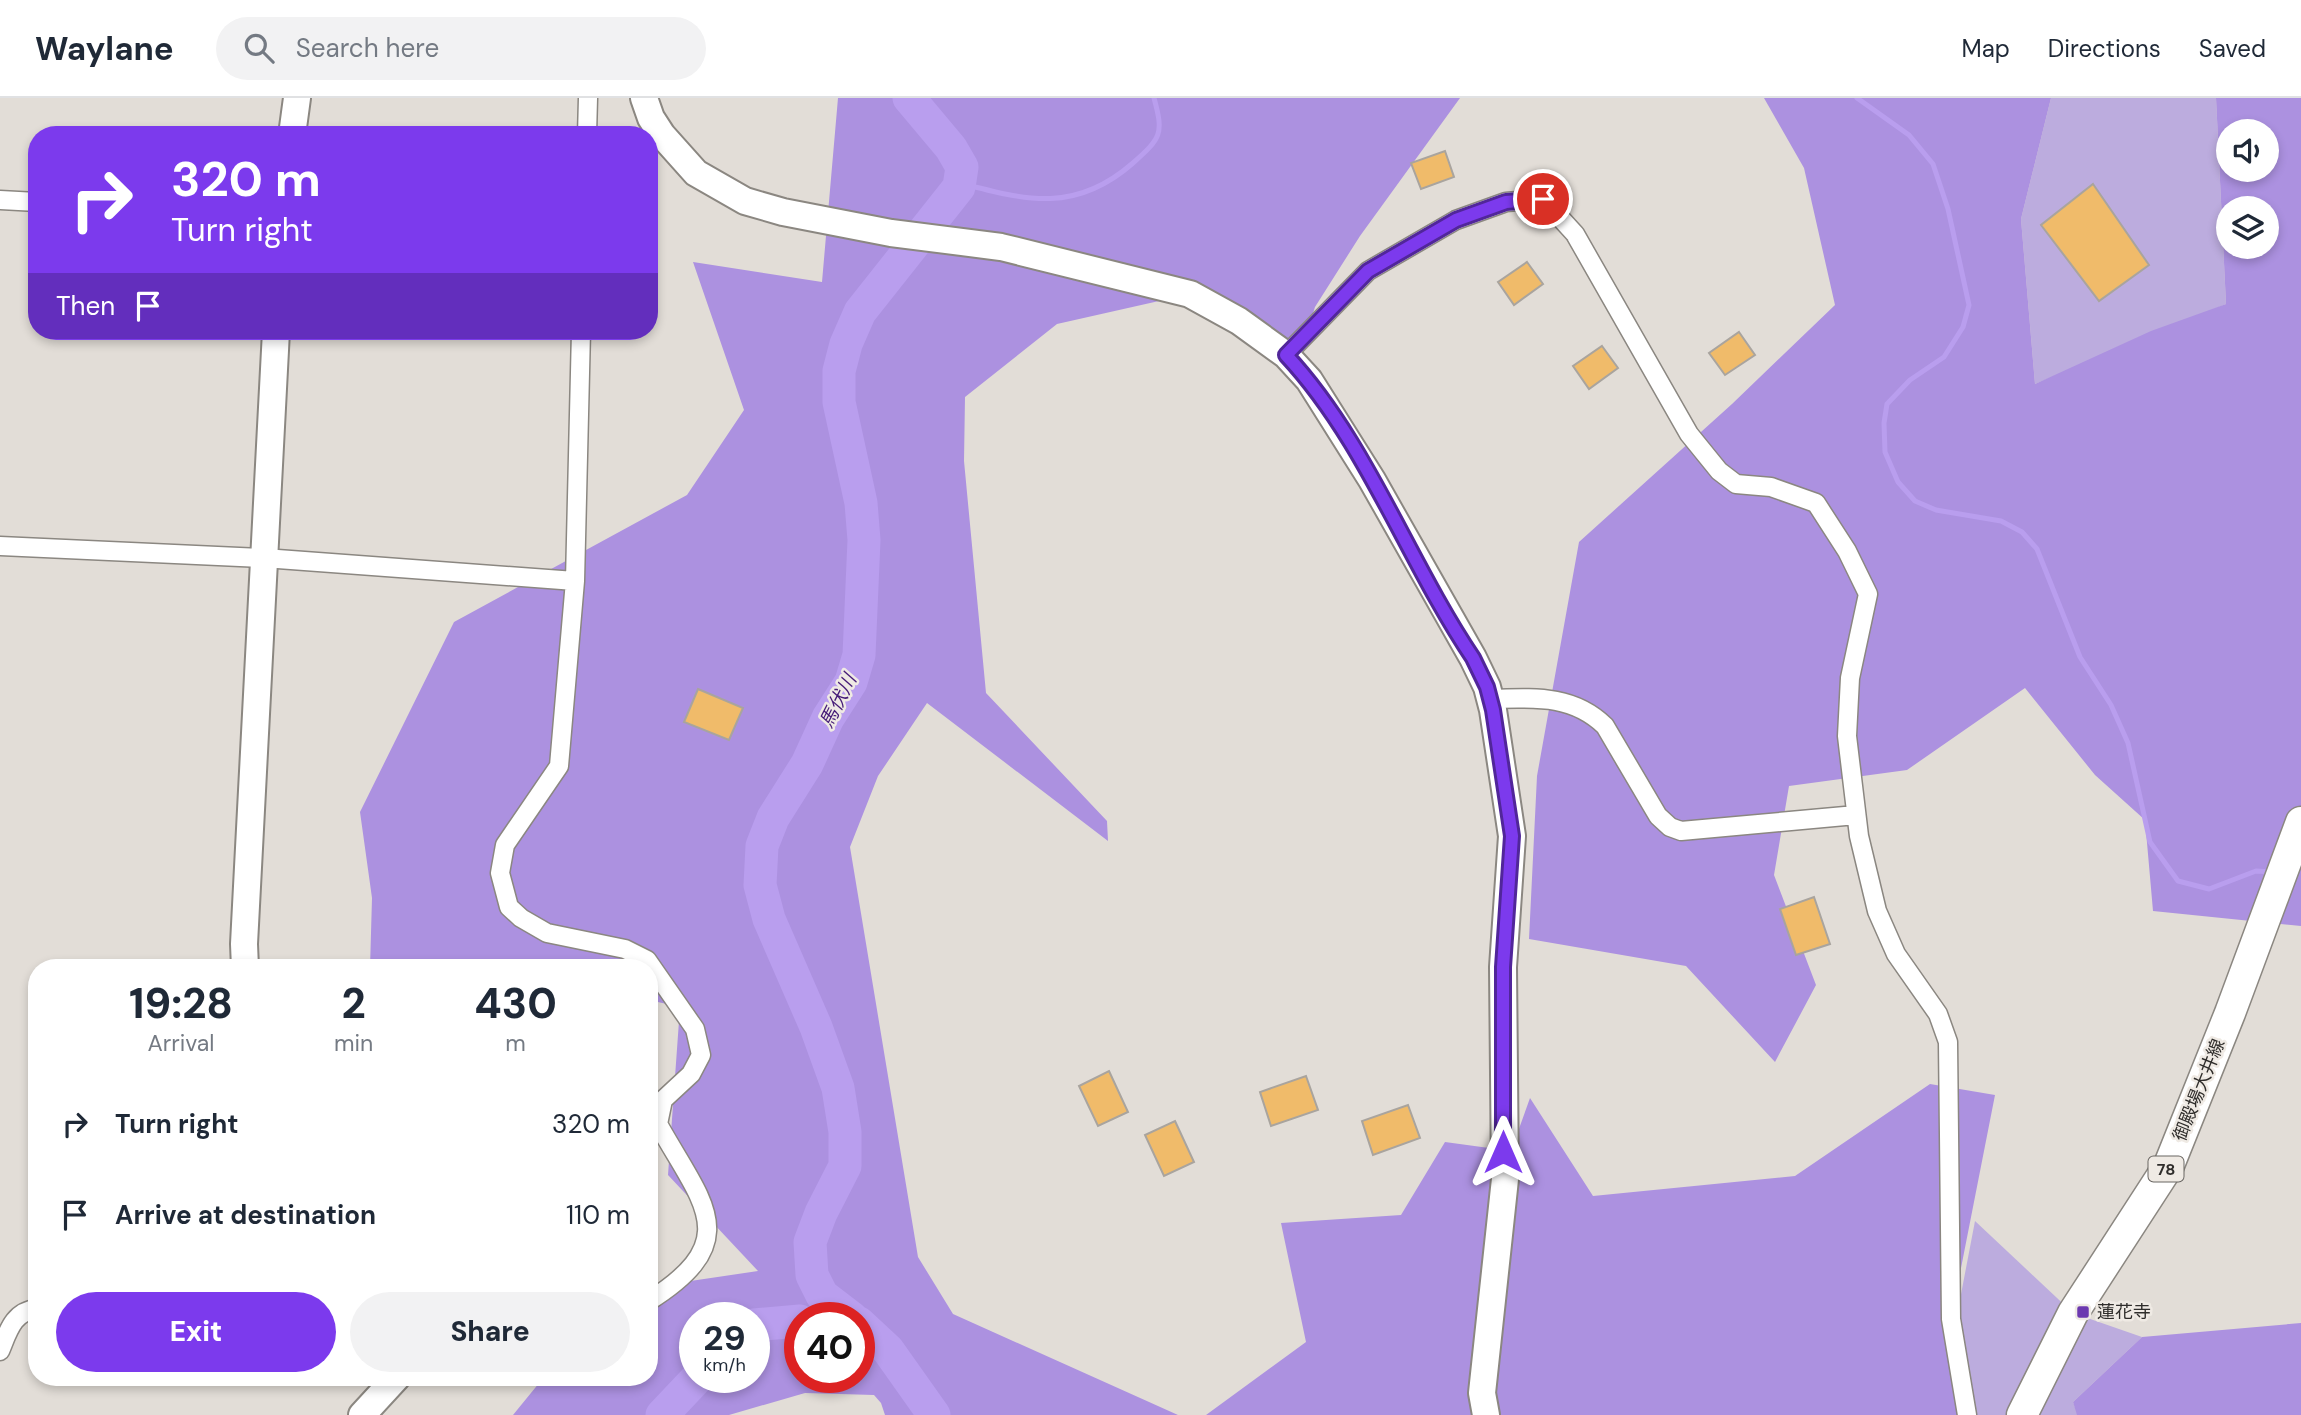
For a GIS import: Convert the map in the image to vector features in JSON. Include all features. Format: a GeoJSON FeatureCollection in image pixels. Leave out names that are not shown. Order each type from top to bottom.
{"type":"FeatureCollection","features":[{"type":"Feature","properties":{"kind":"main road","name":"御殿場大井線"},"geometry":{"type":"LineString","coordinates":[[2022,1415],[2073,1313],[2169,1166],[2230,1013],[2301,822]]}},
{"type":"Feature","properties":{"kind":"street"},"geometry":{"type":"LineString","coordinates":[[293,126],[297,98]]}},
{"type":"Feature","properties":{"kind":"street"},"geometry":{"type":"LineString","coordinates":[[587,126],[588,98]]}},
{"type":"Feature","properties":{"kind":"street"},"geometry":{"type":"LineString","coordinates":[[644,98],[657,126]]}},
{"type":"Feature","properties":{"kind":"street"},"geometry":{"type":"LineString","coordinates":[[658,128],[696,173],[719,189],[745,201],[783,212],[891,233],[1001,247],[1190,294],[1239,321],[1286,355],[1309,380],[1373,480],[1473,658],[1490,699],[1501,748],[1512,836],[1503,967],[1505,1179],[1482,1393],[1486,1415]]}},
{"type":"Feature","properties":{"kind":"street"},"geometry":{"type":"LineString","coordinates":[[1286,355],[1368,271],[1456,220],[1506,202],[1543,199],[1575,234],[1689,434],[1719,471],[1737,484],[1771,487],[1816,503],[1847,551],[1868,594],[1849,690],[1847,736],[1856,815],[1877,911],[1896,954],[1938,1014],[1948,1042],[1951,1320],[1967,1415]]}},
{"type":"Feature","properties":{"kind":"street"},"geometry":{"type":"LineString","coordinates":[[0,200],[28,202]]}},
{"type":"Feature","properties":{"kind":"street"},"geometry":{"type":"LineString","coordinates":[[245,959],[276,340]]}},
{"type":"Feature","properties":{"kind":"street"},"geometry":{"type":"LineString","coordinates":[[581,340],[575,581],[559,766],[505,845],[500,873],[509,907],[521,919],[547,933],[625,949],[645,959]]}},
{"type":"Feature","properties":{"kind":"street"},"geometry":{"type":"LineString","coordinates":[[0,546],[264,558],[575,581]]}},
{"type":"Feature","properties":{"kind":"street"},"geometry":{"type":"LineString","coordinates":[[1490,699],[1547,698],[1578,705],[1593,714],[1605,726],[1658,816],[1670,827],[1681,831],[1856,815]]}},
{"type":"Feature","properties":{"kind":"street"},"geometry":{"type":"LineString","coordinates":[[658,976],[695,1029],[701,1055],[691,1074],[663,1100],[658,1124],[707,1211],[708,1241],[696,1264],[677,1283],[658,1295]]}},
{"type":"Feature","properties":{"kind":"street"},"geometry":{"type":"LineString","coordinates":[[0,1351],[15,1318],[28,1311]]}},
{"type":"Feature","properties":{"kind":"street"},"geometry":{"type":"LineString","coordinates":[[362,1415],[389,1386]]}},
{"type":"Feature","properties":{"kind":"shaded area"},"geometry":{"type":"Polygon","coordinates":[[[838,98],[1460,98],[1360,236],[1315,307],[1300,354],[1190,294],[1057,324],[965,397],[964,461],[986,693],[1107,821],[1108,841],[927,703],[878,776],[850,847],[918,1257],[953,1314],[1178,1415],[885,1415],[881,1403],[874,1395],[805,1393],[729,1415],[513,1415],[537,1386],[658,1386],[658,1291],[677,1283],[758,1271],[668,1175],[680,1007],[658,1002],[658,959],[370,959],[372,898],[360,812],[454,622],[687,495],[744,410],[693,262],[822,282],[838,98]]]}},
{"type":"Feature","properties":{"kind":"shaded area"},"geometry":{"type":"Polygon","coordinates":[[[1764,98],[2051,98],[2021,219],[2035,384],[2151,331],[2226,304],[2224,259],[2279,259],[2279,196],[2221,196],[2220,182],[2279,182],[2279,119],[2217,119],[2216,98],[2301,98],[2301,926],[2153,911],[2145,820],[2095,775],[2025,688],[1907,770],[1789,786],[1774,875],[1816,985],[1775,1062],[1686,966],[1529,939],[1537,776],[1579,542],[1732,404],[1835,305],[1804,168],[1764,98]]]}},
{"type":"Feature","properties":{"kind":"shaded area"},"geometry":{"type":"Polygon","coordinates":[[[2051,98],[2216,98],[2216,182],[2220,182],[2221,196],[2216,196],[2216,259],[2224,259],[2226,304],[2035,384],[2021,219],[2051,98]]]}},
{"type":"Feature","properties":{"kind":"shaded area"},"geometry":{"type":"Polygon","coordinates":[[[1930,1084],[1995,1095],[1951,1319],[1972,1415],[1206,1415],[1306,1342],[1281,1223],[1401,1215],[1445,1142],[1511,1151],[1530,1098],[1593,1196],[1795,1176],[1930,1084]]]}},
{"type":"Feature","properties":{"kind":"shaded area"},"geometry":{"type":"Polygon","coordinates":[[[1975,1221],[2073,1313],[2142,1337],[2073,1402],[2078,1415],[1975,1415],[1958,1310],[1975,1221]]]}},
{"type":"Feature","properties":{"kind":"shaded area"},"geometry":{"type":"Polygon","coordinates":[[[2301,1323],[2301,1415],[2077,1415],[2073,1402],[2142,1337],[2301,1323]]]}},
{"type":"Feature","properties":{"kind":"building"},"geometry":{"type":"Polygon","coordinates":[[[1445,151],[1454,177],[1421,189],[1411,163],[1445,151]]]}},
{"type":"Feature","properties":{"kind":"building"},"geometry":{"type":"Polygon","coordinates":[[[2093,184],[2149,265],[2099,301],[2041,225],[2093,184]]]}},
{"type":"Feature","properties":{"kind":"building"},"geometry":{"type":"Polygon","coordinates":[[[1527,262],[1543,284],[1514,305],[1498,282],[1527,262]]]}},
{"type":"Feature","properties":{"kind":"building"},"geometry":{"type":"Polygon","coordinates":[[[1739,332],[1755,355],[1725,375],[1709,353],[1739,332]]]}},
{"type":"Feature","properties":{"kind":"building"},"geometry":{"type":"Polygon","coordinates":[[[1602,346],[1618,368],[1589,389],[1573,366],[1602,346]]]}},
{"type":"Feature","properties":{"kind":"building"},"geometry":{"type":"Polygon","coordinates":[[[698,689],[743,708],[729,740],[684,722],[698,689]]]}},
{"type":"Feature","properties":{"kind":"building"},"geometry":{"type":"Polygon","coordinates":[[[1814,897],[1830,944],[1796,955],[1780,909],[1814,897]]]}},
{"type":"Feature","properties":{"kind":"building"},"geometry":{"type":"Polygon","coordinates":[[[1109,1071],[1128,1112],[1098,1126],[1079,1086],[1109,1071]]]}},
{"type":"Feature","properties":{"kind":"building"},"geometry":{"type":"Polygon","coordinates":[[[1306,1076],[1318,1110],[1271,1126],[1260,1092],[1306,1076]]]}},
{"type":"Feature","properties":{"kind":"building"},"geometry":{"type":"Polygon","coordinates":[[[1408,1105],[1420,1138],[1373,1155],[1362,1121],[1408,1105]]]}},
{"type":"Feature","properties":{"kind":"building"},"geometry":{"type":"Polygon","coordinates":[[[1175,1121],[1194,1162],[1164,1176],[1145,1135],[1175,1121]]]}},
{"type":"Feature","properties":{"kind":"waterway","name":"馬伏川"},"geometry":{"type":"LineString","coordinates":[[831,1302],[822,1295],[812,1275],[810,1242],[821,1213],[845,1166],[845,1132],[838,1088],[816,1027],[769,919],[760,885],[762,846],[773,818],[807,764],[828,718],[851,682],[859,655],[864,540],[861,503],[839,402],[839,371],[846,344],[860,312],[959,187],[962,167],[951,148],[909,98]]}},
{"type":"Feature","properties":{"kind":"waterway"},"geometry":{"type":"LineString","coordinates":[[960,183],[1030,198],[1071,196],[1091,190],[1112,179],[1133,163],[1155,141],[1159,120],[1154,98]]}},
{"type":"Feature","properties":{"kind":"waterway"},"geometry":{"type":"LineString","coordinates":[[1857,98],[1909,135],[1933,164],[1948,209],[1969,305],[1963,327],[1944,357],[1910,380],[1887,404],[1884,423],[1885,452],[1898,482],[1915,501],[1936,510],[2001,521],[2022,532],[2037,549],[2080,657],[2111,705],[2128,743],[2150,842],[2178,881],[2209,889],[2256,871],[2273,872]]}},
{"type":"Feature","properties":{"kind":"waterway","name":"馬伏川"},"geometry":{"type":"LineString","coordinates":[[770,1324],[784,1322]]}},
{"type":"Feature","properties":{"kind":"waterway"},"geometry":{"type":"LineString","coordinates":[[875,1338],[888,1350],[934,1415]]}},
{"type":"Feature","properties":{"kind":"waterway","name":"馬伏川"},"geometry":{"type":"LineString","coordinates":[[662,1415],[683,1393]]}},
{"type":"Feature","properties":{"kind":"place","name":"蓮花寺"},"geometry":{"type":"Point","coordinates":[2083,1312]}},
{"type":"Feature","properties":{"kind":"route"},"geometry":{"type":"LineString","coordinates":[[1503,1152],[1503,967],[1512,836],[1501,748],[1487,687],[1373,480],[1309,380],[1286,355],[1368,271],[1456,220],[1506,202],[1543,199]]}}]}
